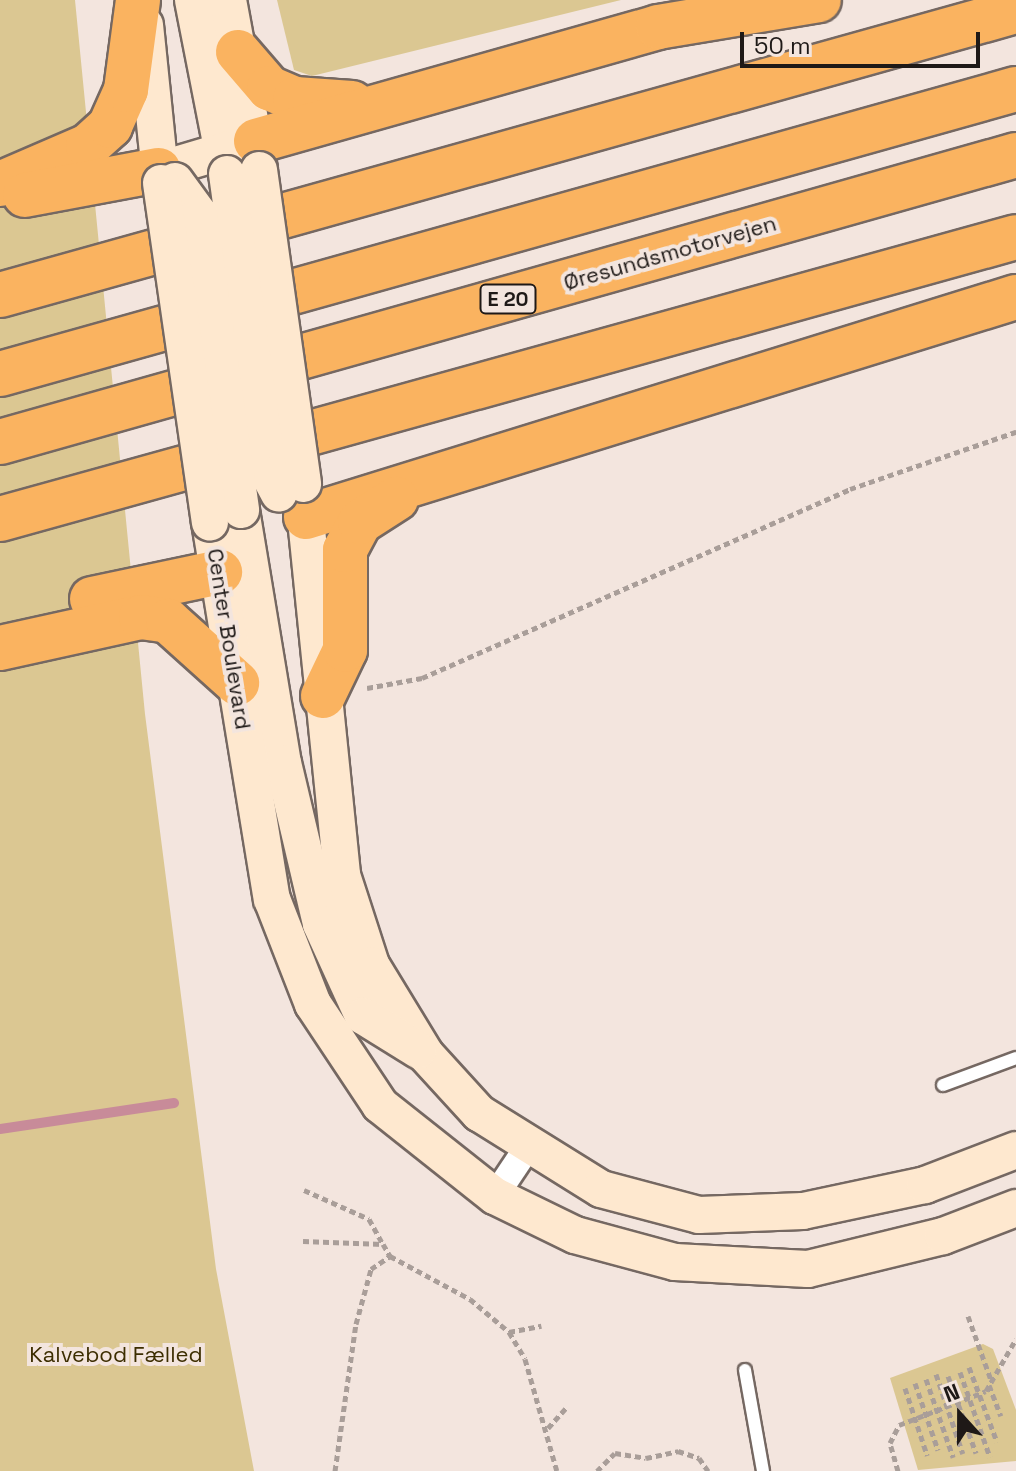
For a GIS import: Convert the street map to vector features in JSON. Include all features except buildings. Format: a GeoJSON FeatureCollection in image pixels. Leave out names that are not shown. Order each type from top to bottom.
{"type":"FeatureCollection","features":[{"type":"Feature","properties":{"kind":"highway"},"geometry":{"type":"LineString","coordinates":[[0,184],[88,146],[110,126],[126,90],[140,0]]}},
{"type":"Feature","properties":{"kind":"highway"},"geometry":{"type":"LineString","coordinates":[[241,159],[370,105],[658,27],[819,0]]}},
{"type":"Feature","properties":{"kind":"highway"},"geometry":{"type":"LineString","coordinates":[[0,295],[1016,11]]}},
{"type":"Feature","properties":{"kind":"highway"},"geometry":{"type":"LineString","coordinates":[[238,52],[269,88],[295,99],[370,105]]}},
{"type":"Feature","properties":{"kind":"highway"},"geometry":{"type":"LineString","coordinates":[[0,374],[1016,89]]}},
{"type":"Feature","properties":{"kind":"highway","name":"Øresundsmotorvejen"},"geometry":{"type":"LineString","coordinates":[[0,442],[1016,155]]}},
{"type":"Feature","properties":{"kind":"highway"},"geometry":{"type":"LineString","coordinates":[[0,201],[165,178]]}},
{"type":"Feature","properties":{"kind":"highway"},"geometry":{"type":"LineString","coordinates":[[0,519],[1016,237]]}},
{"type":"Feature","properties":{"kind":"highway"},"geometry":{"type":"LineString","coordinates":[[296,498],[479,466],[1016,297]]}},
{"type":"Feature","properties":{"kind":"highway"},"geometry":{"type":"LineString","coordinates":[[323,696],[345,650],[345,550],[360,522],[479,466]]}},
{"type":"Feature","properties":{"kind":"highway"},"geometry":{"type":"LineString","coordinates":[[0,619],[236,566]]}},
{"type":"Feature","properties":{"kind":"highway"},"geometry":{"type":"LineString","coordinates":[[0,648],[141,617],[168,621],[237,683]]}},
{"type":"Feature","properties":{"kind":"street","name":"Center Boulevard"},"geometry":{"type":"LineString","coordinates":[[140,0],[165,178],[236,566],[237,683],[272,899],[313,1004],[380,1105],[495,1196],[575,1235],[675,1262],[808,1269],[943,1236],[1016,1208]]}},
{"type":"Feature","properties":{"kind":"street"},"geometry":{"type":"LineString","coordinates":[[193,0],[241,159],[296,498],[323,696],[342,875],[371,965],[426,1055],[479,1113],[527,1148],[601,1189],[699,1215],[803,1211],[925,1185],[1016,1150]]}},
{"type":"Feature","properties":{"kind":"street"},"geometry":{"type":"LineString","coordinates":[[228,0],[238,52],[241,159]]}},
{"type":"Feature","properties":{"kind":"street"},"geometry":{"type":"LineString","coordinates":[[165,178],[241,159]]}},
{"type":"Feature","properties":{"kind":"street"},"geometry":{"type":"LineString","coordinates":[[296,498],[236,566],[321,924],[363,1016],[426,1055]]}},
{"type":"Feature","properties":{"kind":"street"},"geometry":{"type":"LineString","coordinates":[[495,1196],[527,1148]]}},
{"type":"Feature","properties":{"kind":"lane"},"geometry":{"type":"LineString","coordinates":[[943,1085],[1016,1058]]}},
{"type":"Feature","properties":{"kind":"lane"},"geometry":{"type":"LineString","coordinates":[[745,1370],[763,1471]]}},
{"type":"Feature","properties":{"kind":"path"},"geometry":{"type":"LineString","coordinates":[[323,696],[422,678],[850,489],[1016,432]]}},
{"type":"Feature","properties":{"kind":"path"},"geometry":{"type":"LineString","coordinates":[[304,1190],[369,1219],[390,1256],[470,1299],[509,1332],[548,1428],[557,1471]]}},
{"type":"Feature","properties":{"kind":"path"},"geometry":{"type":"LineString","coordinates":[[303,1241],[383,1244]]}},
{"type":"Feature","properties":{"kind":"path"},"geometry":{"type":"LineString","coordinates":[[335,1471],[356,1324],[371,1269],[390,1256]]}},
{"type":"Feature","properties":{"kind":"path"},"geometry":{"type":"LineString","coordinates":[[968,1316],[1001,1416]]}},
{"type":"Feature","properties":{"kind":"path"},"geometry":{"type":"LineString","coordinates":[[509,1332],[541,1326]]}},
{"type":"Feature","properties":{"kind":"path"},"geometry":{"type":"LineString","coordinates":[[898,1471],[893,1433],[914,1415],[924,1411],[937,1412],[980,1394],[1016,1339]]}},
{"type":"Feature","properties":{"kind":"path"},"geometry":{"type":"LineString","coordinates":[[969,1367],[997,1442]]}},
{"type":"Feature","properties":{"kind":"path"},"geometry":{"type":"LineString","coordinates":[[960,1372],[990,1457]]}},
{"type":"Feature","properties":{"kind":"path"},"geometry":{"type":"LineString","coordinates":[[936,1374],[963,1454]]}},
{"type":"Feature","properties":{"kind":"path"},"geometry":{"type":"LineString","coordinates":[[948,1376],[976,1453]]}},
{"type":"Feature","properties":{"kind":"path"},"geometry":{"type":"LineString","coordinates":[[926,1379],[953,1457]]}},
{"type":"Feature","properties":{"kind":"path"},"geometry":{"type":"LineString","coordinates":[[915,1383],[938,1450]]}},
{"type":"Feature","properties":{"kind":"path"},"geometry":{"type":"LineString","coordinates":[[905,1388],[927,1455]]}},
{"type":"Feature","properties":{"kind":"path"},"geometry":{"type":"LineString","coordinates":[[548,1428],[567,1407]]}},
{"type":"Feature","properties":{"kind":"path"},"geometry":{"type":"LineString","coordinates":[[598,1470],[615,1453],[646,1458],[685,1451],[708,1471]]}},
{"type":"Feature","properties":{"kind":"green space","name":"Kalvebod Fælled"},"geometry":{"type":"Polygon","coordinates":[[[0,0],[75,0],[145,714],[216,1269],[254,1471],[0,1471],[0,0]]]}},
{"type":"Feature","properties":{"kind":"green space"},"geometry":{"type":"Polygon","coordinates":[[[277,0],[621,0],[312,76],[294,70],[277,0]]]}},
{"type":"Feature","properties":{"kind":"green space"},"geometry":{"type":"Polygon","coordinates":[[[983,1344],[993,1349],[1016,1410],[1016,1461],[918,1470],[890,1378],[983,1344]]]}},
{"type":"Feature","properties":{"kind":"waterway"},"geometry":{"type":"LineString","coordinates":[[0,1129],[174,1103]]}}]}
